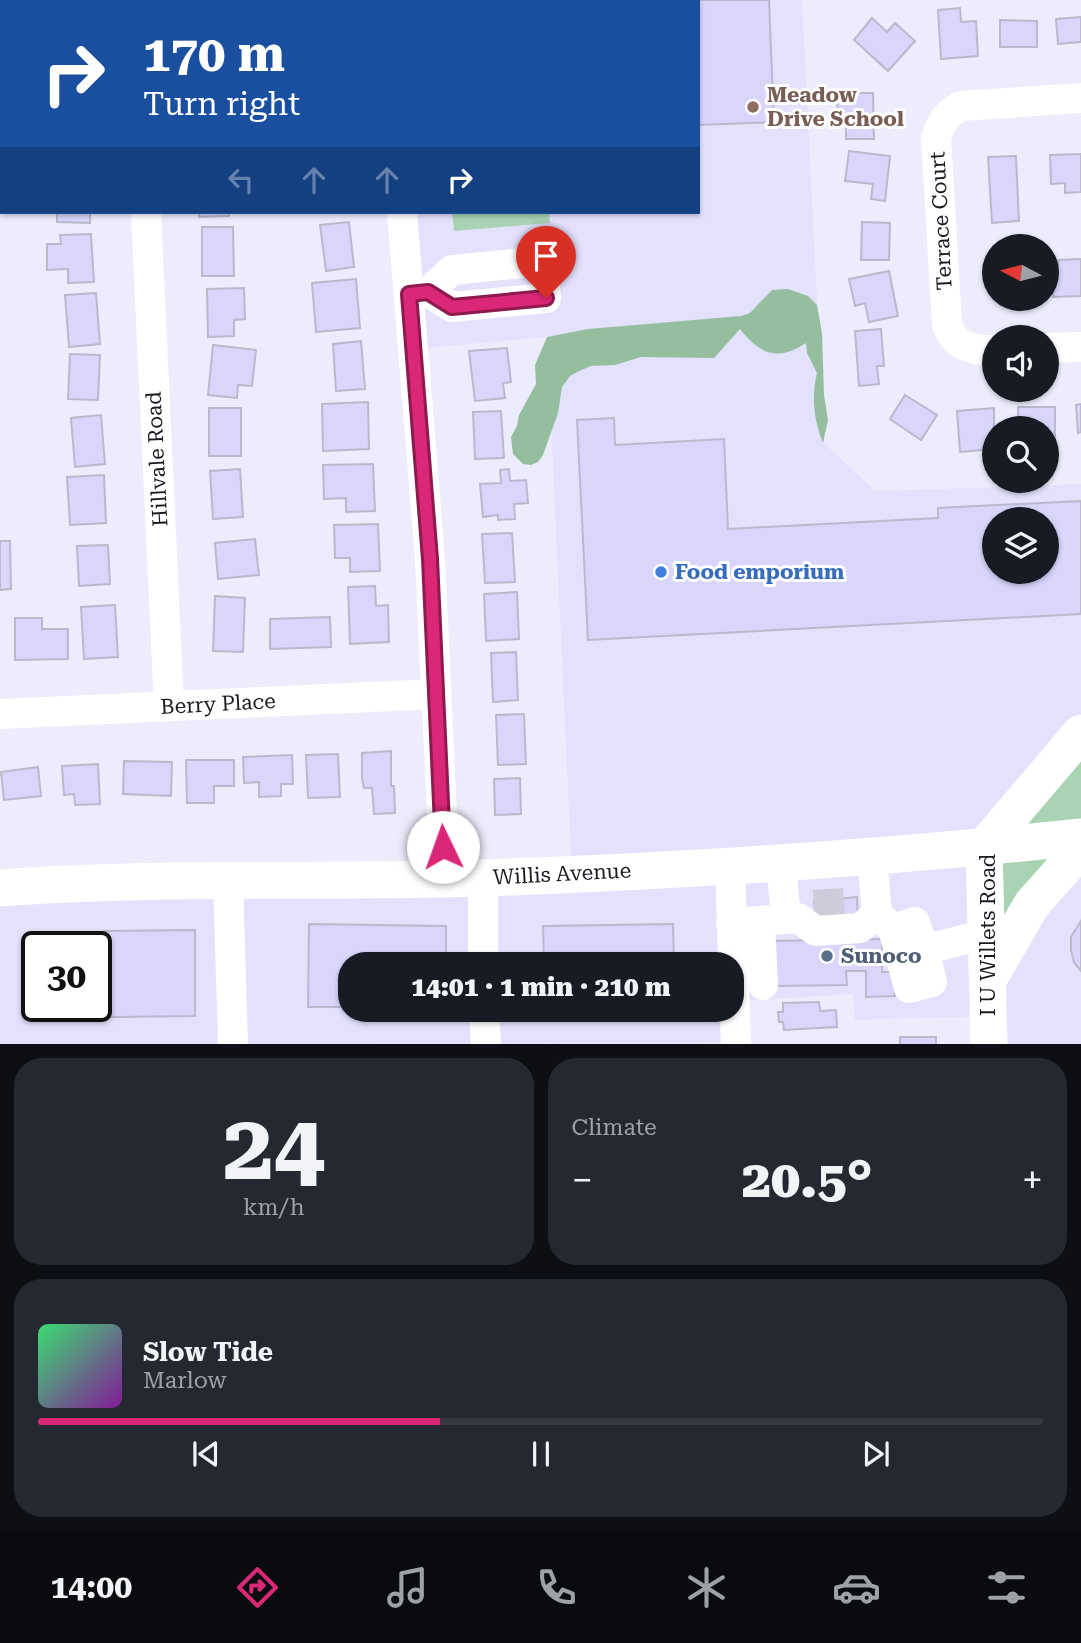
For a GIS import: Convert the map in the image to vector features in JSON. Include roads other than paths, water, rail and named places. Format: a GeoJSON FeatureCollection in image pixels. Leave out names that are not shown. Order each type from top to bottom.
{"type":"FeatureCollection","features":[{"type":"Feature","properties":{"kind":"main road","name":"I U Willets Road"},"geometry":{"type":"LineString","coordinates":[[989,1044],[984,847],[1081,733]]}},
{"type":"Feature","properties":{"kind":"main road","name":"Willis Avenue"},"geometry":{"type":"LineString","coordinates":[[0,888],[228,879],[483,878],[781,863],[1081,837]]}},
{"type":"Feature","properties":{"kind":"main road"},"geometry":{"type":"LineString","coordinates":[[988,981],[1032,904],[1081,849]]}},
{"type":"Feature","properties":{"kind":"street","name":"Terrace Court"},"geometry":{"type":"LineString","coordinates":[[982,351],[975,351],[961,344],[950,334],[947,324],[936,138],[940,125],[948,113],[961,106],[1081,98]]}},
{"type":"Feature","properties":{"kind":"street","name":"Hillvale Road"},"geometry":{"type":"LineString","coordinates":[[146,214],[169,706]]}},
{"type":"Feature","properties":{"kind":"street"},"geometry":{"type":"LineString","coordinates":[[402,214],[419,293],[445,878]]}},
{"type":"Feature","properties":{"kind":"street"},"geometry":{"type":"LineString","coordinates":[[1059,348],[1081,347]]}},
{"type":"Feature","properties":{"kind":"street","name":"Berry Place"},"geometry":{"type":"LineString","coordinates":[[0,714],[437,694]]}},
{"type":"Feature","properties":{"kind":"street"},"geometry":{"type":"LineString","coordinates":[[730,866],[778,917],[816,931],[860,928],[876,915],[915,922],[932,982],[909,988],[876,915],[872,856]]}},
{"type":"Feature","properties":{"kind":"street"},"geometry":{"type":"LineString","coordinates":[[763,985],[778,917],[781,863]]}},
{"type":"Feature","properties":{"kind":"street"},"geometry":{"type":"LineString","coordinates":[[483,878],[483,952]]}},
{"type":"Feature","properties":{"kind":"street"},"geometry":{"type":"LineString","coordinates":[[228,879],[233,1044]]}},
{"type":"Feature","properties":{"kind":"street"},"geometry":{"type":"LineString","coordinates":[[736,1044],[778,917]]}},
{"type":"Feature","properties":{"kind":"street"},"geometry":{"type":"LineString","coordinates":[[924,950],[986,934]]}},
{"type":"Feature","properties":{"kind":"street"},"geometry":{"type":"LineString","coordinates":[[485,1022],[486,1044]]}},
{"type":"Feature","properties":{"kind":"tunnel"},"geometry":{"type":"LineString","coordinates":[[814,905],[857,902]]}},
{"type":"Feature","properties":{"kind":"place","name":"Meadow Drive School"},"geometry":{"type":"Point","coordinates":[753,107]}},
{"type":"Feature","properties":{"kind":"place","name":"Food emporium"},"geometry":{"type":"Point","coordinates":[661,572]}},
{"type":"Feature","properties":{"kind":"place","name":"Sunoco"},"geometry":{"type":"Point","coordinates":[827,956]}}]}
